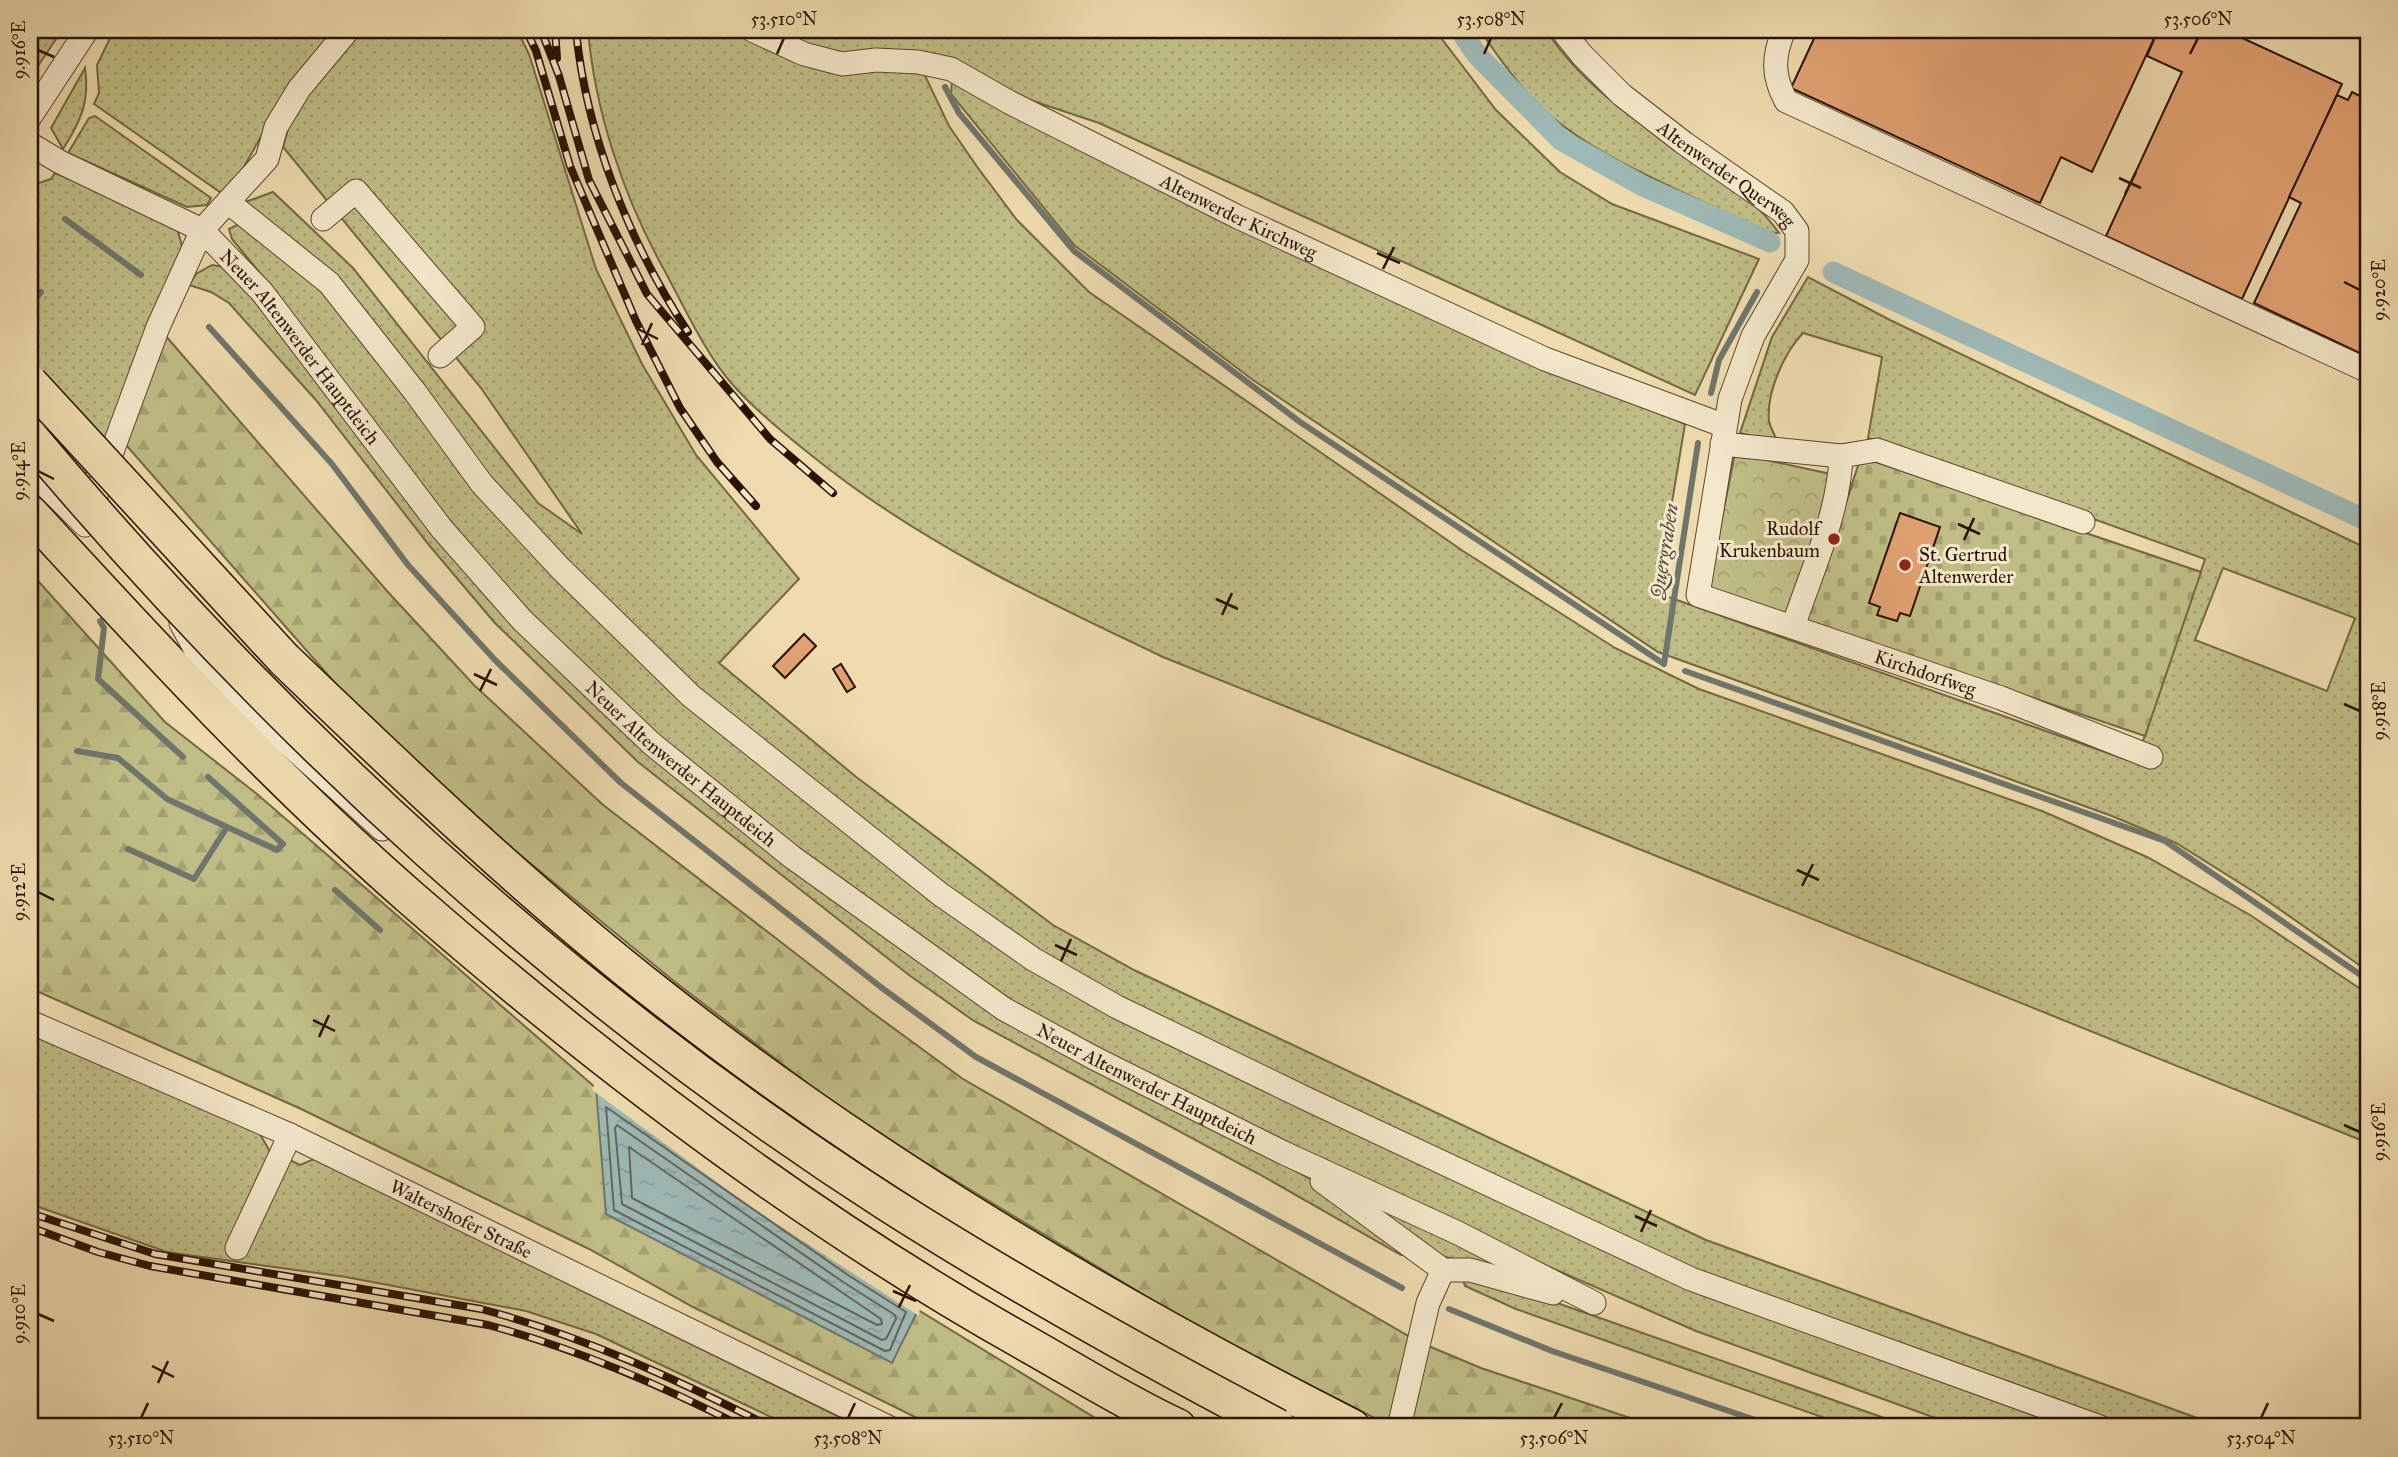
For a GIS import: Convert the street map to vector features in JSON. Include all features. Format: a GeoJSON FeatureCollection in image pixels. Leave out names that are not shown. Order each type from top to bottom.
{"type":"FeatureCollection","features":[{"type":"Feature","properties":{"kind":"highway"},"geometry":{"type":"LineString","coordinates":[[30,383],[294,668],[441,810],[661,997],[824,1115],[1040,1258],[1225,1362],[1352,1427]]}},
{"type":"Feature","properties":{"kind":"highway"},"geometry":{"type":"LineString","coordinates":[[30,438],[191,616],[305,734],[412,835],[556,960],[640,1027],[748,1107],[906,1215],[1020,1286],[1156,1363],[1279,1427]]}},
{"type":"Feature","properties":{"kind":"highway"},"geometry":{"type":"LineString","coordinates":[[30,513],[200,695],[325,818],[409,896],[611,1064],[762,1176],[912,1277],[1178,1427]]}},
{"type":"Feature","properties":{"kind":"street"},"geometry":{"type":"LineString","coordinates":[[30,117],[87,30]]}},
{"type":"Feature","properties":{"kind":"street"},"geometry":{"type":"LineString","coordinates":[[30,470],[85,525],[159,327],[202,230],[267,159],[276,127],[299,89],[348,30]]}},
{"type":"Feature","properties":{"kind":"street","name":"Altenwerder Kirchweg"},"geometry":{"type":"LineString","coordinates":[[752,30],[804,54],[842,64],[876,60],[908,61],[951,69],[1009,102],[1238,217],[1532,353],[1723,435],[1841,456],[1877,450],[2083,522]]}},
{"type":"Feature","properties":{"kind":"street","name":"Altenwerder Querweg"},"geometry":{"type":"LineString","coordinates":[[1562,30],[1599,74],[1622,95],[1684,143],[1783,212],[1797,231],[1797,260],[1743,358],[1723,435],[1698,595]]}},
{"type":"Feature","properties":{"kind":"street"},"geometry":{"type":"LineString","coordinates":[[1784,30],[1777,47],[1774,69],[1786,100],[2368,371]]}},
{"type":"Feature","properties":{"kind":"street"},"geometry":{"type":"LineString","coordinates":[[30,144],[60,162],[202,230]]}},
{"type":"Feature","properties":{"kind":"street"},"geometry":{"type":"LineString","coordinates":[[323,219],[356,191],[473,327],[440,356]]}},
{"type":"Feature","properties":{"kind":"street"},"geometry":{"type":"LineString","coordinates":[[228,202],[328,283],[415,392],[482,484],[561,568],[691,696],[940,894],[1033,959],[1117,1007],[1691,1279],[2100,1427]]}},
{"type":"Feature","properties":{"kind":"street","name":"Neuer Altenwerder Hauptdeich"},"geometry":{"type":"LineString","coordinates":[[202,230],[262,292],[442,529],[522,620],[652,744],[792,857],[1004,1009],[1094,1058],[1284,1153],[1458,1233],[1594,1303],[1469,1270],[1443,1270],[1284,1153]]}},
{"type":"Feature","properties":{"kind":"street"},"geometry":{"type":"LineString","coordinates":[[1793,627],[1832,512],[1840,479],[1841,456]]}},
{"type":"Feature","properties":{"kind":"street","name":"Kirchdorfweg"},"geometry":{"type":"LineString","coordinates":[[1698,595],[2001,698],[2151,757]]}},
{"type":"Feature","properties":{"kind":"street"},"geometry":{"type":"LineString","coordinates":[[181,623],[206,669],[348,801],[635,1035],[886,1214],[1171,1388],[1244,1427]]}},
{"type":"Feature","properties":{"kind":"street","name":"Waltershofer Straße"},"geometry":{"type":"LineString","coordinates":[[30,1022],[290,1135],[888,1427]]}},
{"type":"Feature","properties":{"kind":"street"},"geometry":{"type":"LineString","coordinates":[[237,1248],[290,1135]]}},
{"type":"Feature","properties":{"kind":"street"},"geometry":{"type":"LineString","coordinates":[[1399,1427],[1428,1303],[1443,1270]]}},
{"type":"Feature","properties":{"kind":"green space"},"geometry":{"type":"Polygon","coordinates":[[[30,30],[62,30],[30,78],[30,30]]]}},
{"type":"Feature","properties":{"kind":"green space"},"geometry":{"type":"Polygon","coordinates":[[[114,30],[336,30],[276,110],[227,197],[94,104],[99,93],[97,65],[114,30]]]}},
{"type":"Feature","properties":{"kind":"green space"},"geometry":{"type":"Polygon","coordinates":[[[357,30],[517,30],[529,54],[596,269],[642,364],[696,455],[799,579],[719,663],[855,776],[1053,925],[1134,970],[1706,1240],[2222,1427],[2100,1427],[1691,1279],[1117,1007],[830,809],[560,568],[329,283],[237,205],[273,192],[353,268],[538,503],[582,534],[481,388],[283,147],[293,112],[357,30]]]}},
{"type":"Feature","properties":{"kind":"green space"},"geometry":{"type":"Polygon","coordinates":[[[588,30],[1435,30],[1496,110],[1560,172],[1612,204],[1759,259],[1695,395],[1099,123],[919,63],[949,126],[978,168],[1017,220],[1089,292],[1463,551],[1615,648],[1699,689],[2042,811],[2147,857],[2250,915],[2368,994],[2368,1143],[1163,657],[1026,590],[893,515],[770,421],[732,384],[712,357],[648,239],[623,181],[604,122],[588,30]]]}},
{"type":"Feature","properties":{"kind":"green space"},"geometry":{"type":"Polygon","coordinates":[[[1480,30],[1546,30],[1579,71],[1598,89],[1639,122],[1744,197],[1779,233],[1767,232],[1650,177],[1591,145],[1543,109],[1502,61],[1480,30]]]}},
{"type":"Feature","properties":{"kind":"green space"},"geometry":{"type":"Polygon","coordinates":[[[85,68],[83,110],[63,149],[51,128],[85,68]]]}},
{"type":"Feature","properties":{"kind":"green space"},"geometry":{"type":"Polygon","coordinates":[[[952,80],[1546,363],[1685,424],[1657,593],[2133,762],[2145,736],[2205,559],[1868,438],[1882,357],[1803,333],[1783,362],[1770,398],[1769,421],[1778,442],[1740,433],[1772,337],[1808,277],[1890,320],[2368,549],[2368,971],[2259,895],[2176,843],[2112,816],[1658,652],[1253,380],[1074,245],[951,94],[952,80]],[[2223,568],[2195,640],[2327,691],[2355,618],[2223,568]]]}},
{"type":"Feature","properties":{"kind":"green space"},"geometry":{"type":"Polygon","coordinates":[[[95,116],[211,198],[207,205],[187,207],[68,153],[89,118],[95,116]]]}},
{"type":"Feature","properties":{"kind":"green space"},"geometry":{"type":"Polygon","coordinates":[[[55,173],[164,217],[177,228],[183,250],[115,428],[71,496],[30,463],[30,186],[51,179],[55,173]]]}},
{"type":"Feature","properties":{"kind":"green space"},"geometry":{"type":"Polygon","coordinates":[[[239,224],[325,287],[588,604],[1020,955],[1631,1257],[2090,1427],[1960,1427],[1696,1331],[1481,1237],[1054,1028],[964,973],[865,901],[649,729],[554,637],[491,571],[421,485],[232,239],[229,229],[239,224]]]}},
{"type":"Feature","properties":{"kind":"green space"},"geometry":{"type":"Polygon","coordinates":[[[212,265],[229,268],[416,507],[703,795],[897,946],[977,1001],[1307,1177],[1339,1198],[1407,1255],[1401,1255],[1259,1174],[974,1021],[909,975],[638,762],[494,622],[429,545],[315,399],[229,303],[211,292],[189,285],[196,274],[212,265]]]}},
{"type":"Feature","properties":{"kind":"green space"},"geometry":{"type":"Polygon","coordinates":[[[158,327],[387,591],[474,685],[602,804],[870,1011],[963,1079],[1419,1342],[1481,1368],[1657,1427],[1392,1427],[1200,1329],[918,1158],[820,1093],[675,982],[464,809],[342,691],[119,437],[158,327]]]}},
{"type":"Feature","properties":{"kind":"green space"},"geometry":{"type":"Polygon","coordinates":[[[1735,453],[1826,473],[1852,485],[1806,621],[1708,589],[1735,453]]]}},
{"type":"Feature","properties":{"kind":"green space"},"geometry":{"type":"Polygon","coordinates":[[[1861,457],[2201,572],[2145,736],[1806,621],[1861,457]]]}},
{"type":"Feature","properties":{"kind":"green space"},"geometry":{"type":"Polygon","coordinates":[[[30,572],[165,722],[257,794],[596,1088],[892,1362],[918,1310],[1110,1427],[935,1427],[693,1307],[589,1249],[299,1108],[30,988],[30,572]]]}},
{"type":"Feature","properties":{"kind":"green space"},"geometry":{"type":"Polygon","coordinates":[[[30,1034],[260,1134],[269,1150],[300,1165],[314,1159],[860,1427],[792,1427],[596,1334],[526,1311],[346,1277],[167,1252],[30,1204],[30,1034]]]}},
{"type":"Feature","properties":{"kind":"green space"},"geometry":{"type":"Polygon","coordinates":[[[1358,1196],[1537,1280],[1438,1255],[1358,1196]]]}},
{"type":"Feature","properties":{"kind":"green space"},"geometry":{"type":"Polygon","coordinates":[[[1462,1277],[1543,1298],[1910,1427],[1850,1427],[1516,1309],[1465,1286],[1462,1277]]]}},
{"type":"Feature","properties":{"kind":"water"},"geometry":{"type":"Polygon","coordinates":[[[596,1088],[754,1202],[918,1310],[892,1363],[606,1214],[596,1088]]]}},
{"type":"Feature","properties":{"kind":"pier"},"geometry":{"type":"Polygon","coordinates":[[[594,1085],[598,1085],[756,1199],[920,1307],[919,1316],[752,1208],[592,1090],[594,1085]]]}},
{"type":"Feature","properties":{"kind":"building"},"geometry":{"type":"Polygon","coordinates":[[[1818,30],[2158,30],[2092,172],[2061,157],[2040,203],[1791,88],[1818,30]]]}},
{"type":"Feature","properties":{"kind":"building"},"geometry":{"type":"Polygon","coordinates":[[[2158,30],[2225,30],[2342,84],[2242,299],[2106,236],[2182,72],[2147,56],[2158,30]]]}},
{"type":"Feature","properties":{"kind":"building"},"geometry":{"type":"Polygon","coordinates":[[[2352,92],[2368,100],[2368,357],[2254,303],[2301,203],[2289,197],[2337,95],[2348,100],[2352,92]]]}},
{"type":"Feature","properties":{"kind":"building","name":"St. Gertrud Altenwerder"},"geometry":{"type":"Polygon","coordinates":[[[1900,513],[1940,527],[1910,616],[1900,613],[1897,621],[1877,615],[1880,607],[1869,603],[1900,513]]]}},
{"type":"Feature","properties":{"kind":"building"},"geometry":{"type":"Polygon","coordinates":[[[804,634],[816,646],[785,678],[773,666],[804,634]]]}},
{"type":"Feature","properties":{"kind":"building"},"geometry":{"type":"Polygon","coordinates":[[[841,664],[855,687],[847,692],[833,669],[841,664]]]}},
{"type":"Feature","properties":{"kind":"waterway"},"geometry":{"type":"LineString","coordinates":[[1460,30],[1477,55],[1561,140],[1643,186],[1770,242]]}},
{"type":"Feature","properties":{"kind":"waterway"},"geometry":{"type":"LineString","coordinates":[[945,87],[959,113],[1074,251],[1300,422],[1664,664],[1698,443]]}},
{"type":"Feature","properties":{"kind":"waterway"},"geometry":{"type":"LineString","coordinates":[[65,219],[141,275]]}},
{"type":"Feature","properties":{"kind":"waterway"},"geometry":{"type":"LineString","coordinates":[[1833,272],[2368,521]]}},
{"type":"Feature","properties":{"kind":"waterway"},"geometry":{"type":"LineString","coordinates":[[30,307],[41,292]]}},
{"type":"Feature","properties":{"kind":"waterway","name":"Quergraben"},"geometry":{"type":"LineString","coordinates":[[1711,393],[1719,360],[1757,292]]}},
{"type":"Feature","properties":{"kind":"waterway"},"geometry":{"type":"LineString","coordinates":[[209,327],[332,464],[408,565],[495,660],[621,783],[882,988],[976,1057],[1402,1288]]}},
{"type":"Feature","properties":{"kind":"waterway"},"geometry":{"type":"LineString","coordinates":[[100,621],[104,628],[98,679],[183,757]]}},
{"type":"Feature","properties":{"kind":"waterway"},"geometry":{"type":"LineString","coordinates":[[1685,671],[2165,841],[2368,980]]}},
{"type":"Feature","properties":{"kind":"waterway"},"geometry":{"type":"LineString","coordinates":[[77,751],[118,758],[167,799],[227,827]]}},
{"type":"Feature","properties":{"kind":"waterway"},"geometry":{"type":"LineString","coordinates":[[128,849],[194,879],[227,827],[277,850],[283,844],[208,777]]}},
{"type":"Feature","properties":{"kind":"waterway"},"geometry":{"type":"LineString","coordinates":[[335,890],[380,930]]}},
{"type":"Feature","properties":{"kind":"waterway"},"geometry":{"type":"LineString","coordinates":[[1449,1309],[1552,1351],[1776,1427]]}},
{"type":"Feature","properties":{"kind":"railway"},"geometry":{"type":"LineString","coordinates":[[526,30],[536,51],[570,166],[636,321],[680,408],[717,462],[756,506]]}},
{"type":"Feature","properties":{"kind":"railway"},"geometry":{"type":"LineString","coordinates":[[541,30],[559,76],[589,180],[647,294],[770,439],[833,493]]}},
{"type":"Feature","properties":{"kind":"railway"},"geometry":{"type":"LineString","coordinates":[[555,30],[557,58]]}},
{"type":"Feature","properties":{"kind":"railway"},"geometry":{"type":"LineString","coordinates":[[576,30],[590,109],[614,187],[647,262],[688,332]]}},
{"type":"Feature","properties":{"kind":"railway"},"geometry":{"type":"LineString","coordinates":[[30,1213],[155,1254],[481,1309],[556,1332],[629,1360],[771,1427]]}},
{"type":"Feature","properties":{"kind":"railway"},"geometry":{"type":"LineString","coordinates":[[30,1227],[98,1252],[150,1266],[488,1325],[554,1345],[618,1369],[743,1427]]}},
{"type":"Feature","properties":{"kind":"place","name":"Rudolf Krukenbaum"},"geometry":{"type":"Point","coordinates":[1834,539]}},
{"type":"Feature","properties":{"kind":"place","name":"St. Gertrud Altenwerder"},"geometry":{"type":"Point","coordinates":[1905,565]}}]}
